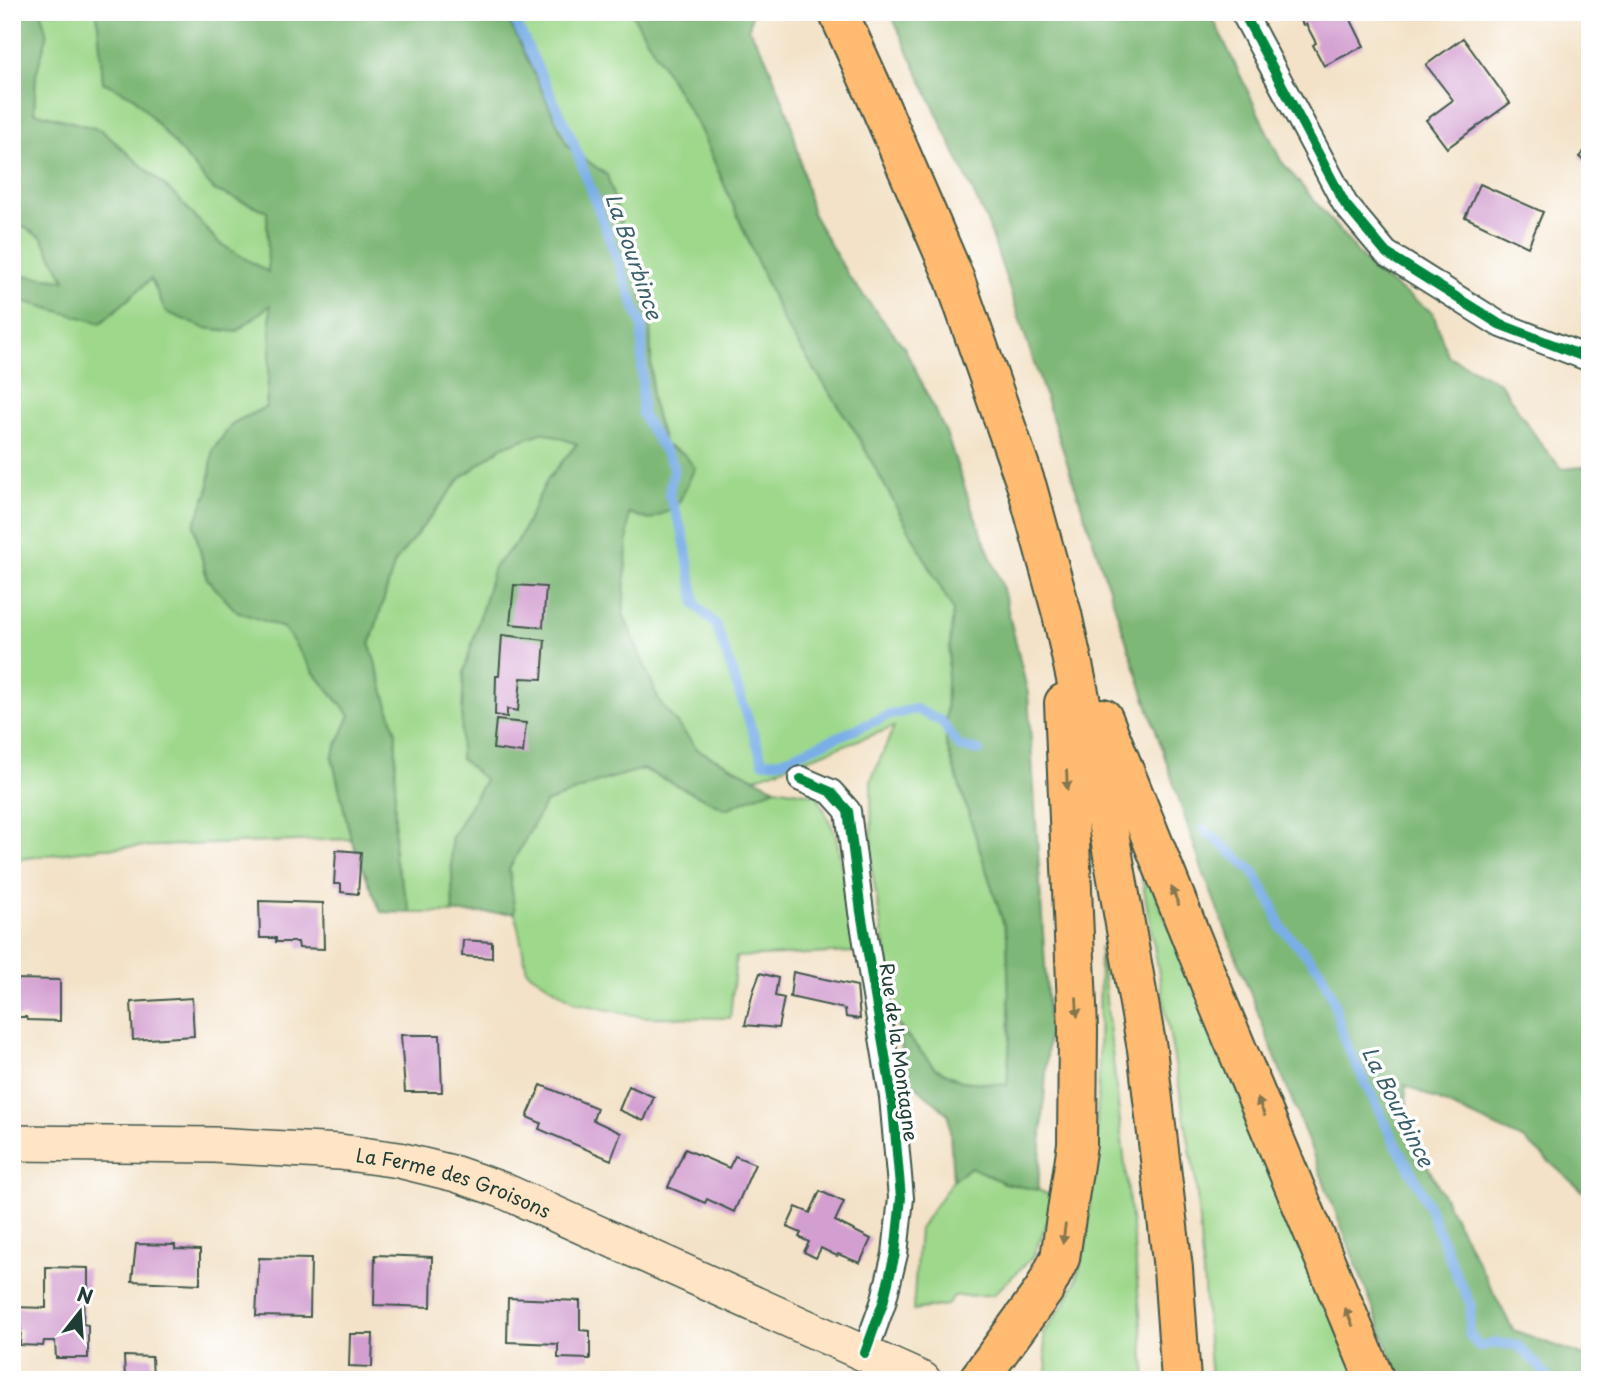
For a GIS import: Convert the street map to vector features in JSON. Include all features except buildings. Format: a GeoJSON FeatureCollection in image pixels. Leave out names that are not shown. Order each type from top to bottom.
{"type":"FeatureCollection","features":[{"type":"Feature","properties":{"kind":"main road"},"geometry":{"type":"LineString","coordinates":[[838,12],[954,277],[1027,487],[1062,614],[1108,827],[1147,1049],[1173,1269],[1181,1380]]}},
{"type":"Feature","properties":{"kind":"main road"},"geometry":{"type":"LineString","coordinates":[[978,1380],[1044,1290],[1060,1258],[1077,1144],[1078,1029],[1062,614]]}},
{"type":"Feature","properties":{"kind":"main road"},"geometry":{"type":"LineString","coordinates":[[1062,614],[1219,1006],[1375,1380]]}},
{"type":"Feature","properties":{"kind":"main road","name":"La Ferme des Groisons"},"geometry":{"type":"LineString","coordinates":[[12,1143],[214,1145],[340,1152],[399,1160],[456,1174],[502,1190],[923,1380]]}},
{"type":"Feature","properties":{"kind":"street"},"geometry":{"type":"LineString","coordinates":[[1242,12],[1345,204],[1386,253],[1499,324],[1590,359]]}},
{"type":"Feature","properties":{"kind":"street","name":"Rue de la Montagne"},"geometry":{"type":"LineString","coordinates":[[801,779],[831,792],[848,811],[860,912],[892,1097],[901,1198],[895,1254],[883,1303],[865,1353]]}},
{"type":"Feature","properties":{"kind":"green space"},"geometry":{"type":"Polygon","coordinates":[[[12,12],[41,12],[47,36],[36,74],[34,112],[101,130],[176,196],[219,243],[268,272],[267,211],[214,190],[134,97],[103,82],[97,12],[503,12],[568,147],[607,175],[650,321],[652,401],[664,445],[684,454],[695,468],[677,507],[649,520],[629,513],[623,614],[659,701],[698,750],[775,788],[726,809],[643,769],[601,781],[545,803],[509,869],[515,913],[453,913],[451,839],[485,780],[460,758],[464,672],[494,567],[518,541],[547,480],[577,444],[544,432],[502,447],[461,478],[395,562],[370,645],[396,733],[394,857],[411,913],[381,912],[351,839],[332,757],[350,715],[314,673],[284,628],[236,611],[207,579],[194,525],[208,492],[213,450],[233,423],[266,407],[271,341],[270,305],[236,332],[204,328],[166,312],[151,279],[101,323],[12,298],[12,283],[19,275],[65,280],[42,238],[12,220],[12,12]]]}},
{"type":"Feature","properties":{"kind":"green space"},"geometry":{"type":"Polygon","coordinates":[[[41,12],[97,12],[103,82],[134,96],[214,190],[267,211],[269,273],[219,243],[176,196],[101,130],[34,112],[36,74],[47,36],[41,12]]]}},
{"type":"Feature","properties":{"kind":"green space"},"geometry":{"type":"Polygon","coordinates":[[[503,12],[631,12],[701,131],[784,323],[855,431],[953,610],[947,681],[946,743],[1007,935],[1010,1039],[1007,1086],[961,1081],[935,1068],[898,1025],[872,870],[871,780],[894,727],[755,778],[698,750],[659,701],[623,614],[629,512],[684,454],[665,445],[652,401],[650,321],[607,175],[568,147],[503,12]]]}},
{"type":"Feature","properties":{"kind":"green space"},"geometry":{"type":"Polygon","coordinates":[[[631,12],[752,12],[749,29],[765,56],[790,118],[813,215],[849,277],[904,347],[946,433],[1002,585],[1028,694],[1049,1028],[1038,1190],[1004,1183],[971,1167],[953,1180],[949,1115],[906,1077],[898,1025],[935,1068],[961,1081],[1007,1085],[1010,1039],[1007,935],[946,743],[947,681],[953,610],[855,431],[784,323],[701,131],[631,12]]]}},
{"type":"Feature","properties":{"kind":"green space"},"geometry":{"type":"Polygon","coordinates":[[[890,12],[1210,12],[1281,161],[1373,271],[1433,313],[1448,356],[1500,383],[1543,447],[1562,469],[1590,466],[1590,1198],[1525,1140],[1405,1085],[1410,1132],[1513,1330],[1590,1358],[1590,1380],[1401,1380],[1202,869],[988,224],[890,12]]]}},
{"type":"Feature","properties":{"kind":"green space"},"geometry":{"type":"Polygon","coordinates":[[[12,220],[42,238],[65,281],[19,275],[12,283],[12,220]]]}},
{"type":"Feature","properties":{"kind":"green space"},"geometry":{"type":"Polygon","coordinates":[[[151,279],[270,304],[271,341],[266,407],[233,423],[213,450],[208,492],[194,526],[207,579],[236,611],[284,628],[314,673],[350,715],[332,757],[351,839],[103,848],[12,860],[12,298],[101,323],[151,279]]]}},
{"type":"Feature","properties":{"kind":"green space"},"geometry":{"type":"Polygon","coordinates":[[[544,432],[577,444],[547,480],[518,541],[494,567],[485,780],[451,839],[453,913],[411,913],[394,857],[396,733],[370,645],[395,562],[461,478],[502,447],[544,432]]]}},
{"type":"Feature","properties":{"kind":"green space"},"geometry":{"type":"Polygon","coordinates":[[[643,769],[726,809],[775,788],[817,795],[836,835],[856,952],[736,957],[730,1018],[643,1017],[576,1003],[527,971],[509,869],[545,803],[601,781],[643,769]]]}},
{"type":"Feature","properties":{"kind":"green space"},"geometry":{"type":"Polygon","coordinates":[[[1137,850],[1359,1380],[1211,1380],[1196,1182],[1137,850]]]}},
{"type":"Feature","properties":{"kind":"green space"},"geometry":{"type":"Polygon","coordinates":[[[1100,946],[1134,1245],[1146,1380],[1054,1380],[1048,1378],[1043,1333],[1075,1283],[1083,1254],[1094,1172],[1099,1075],[1100,946]]]}},
{"type":"Feature","properties":{"kind":"green space"},"geometry":{"type":"Polygon","coordinates":[[[971,1167],[1004,1183],[1038,1190],[1057,1198],[1033,1257],[993,1295],[954,1296],[947,1305],[913,1310],[919,1229],[953,1180],[971,1167]]]}},
{"type":"Feature","properties":{"kind":"waterway","name":"La Bourbince"},"geometry":{"type":"LineString","coordinates":[[511,12],[572,139],[642,326],[642,415],[674,466],[669,495],[683,533],[696,605],[716,625],[763,762],[781,761],[889,715],[916,709],[941,721],[959,746],[979,751]]}},
{"type":"Feature","properties":{"kind":"waterway","name":"La Bourbince"},"geometry":{"type":"LineString","coordinates":[[1205,830],[1253,871],[1271,902],[1281,927],[1320,970],[1333,999],[1344,1040],[1422,1191],[1471,1305],[1469,1334],[1479,1347],[1495,1343],[1517,1345],[1550,1380]]}},
{"type":"Feature","properties":{"kind":"cycle path"},"geometry":{"type":"LineString","coordinates":[[1243,12],[1345,204],[1386,253],[1499,324],[1590,359]]}},
{"type":"Feature","properties":{"kind":"cycle path"},"geometry":{"type":"LineString","coordinates":[[801,779],[831,792],[848,811],[861,912],[892,1097],[901,1198],[895,1254],[883,1303],[865,1353]]}}]}
